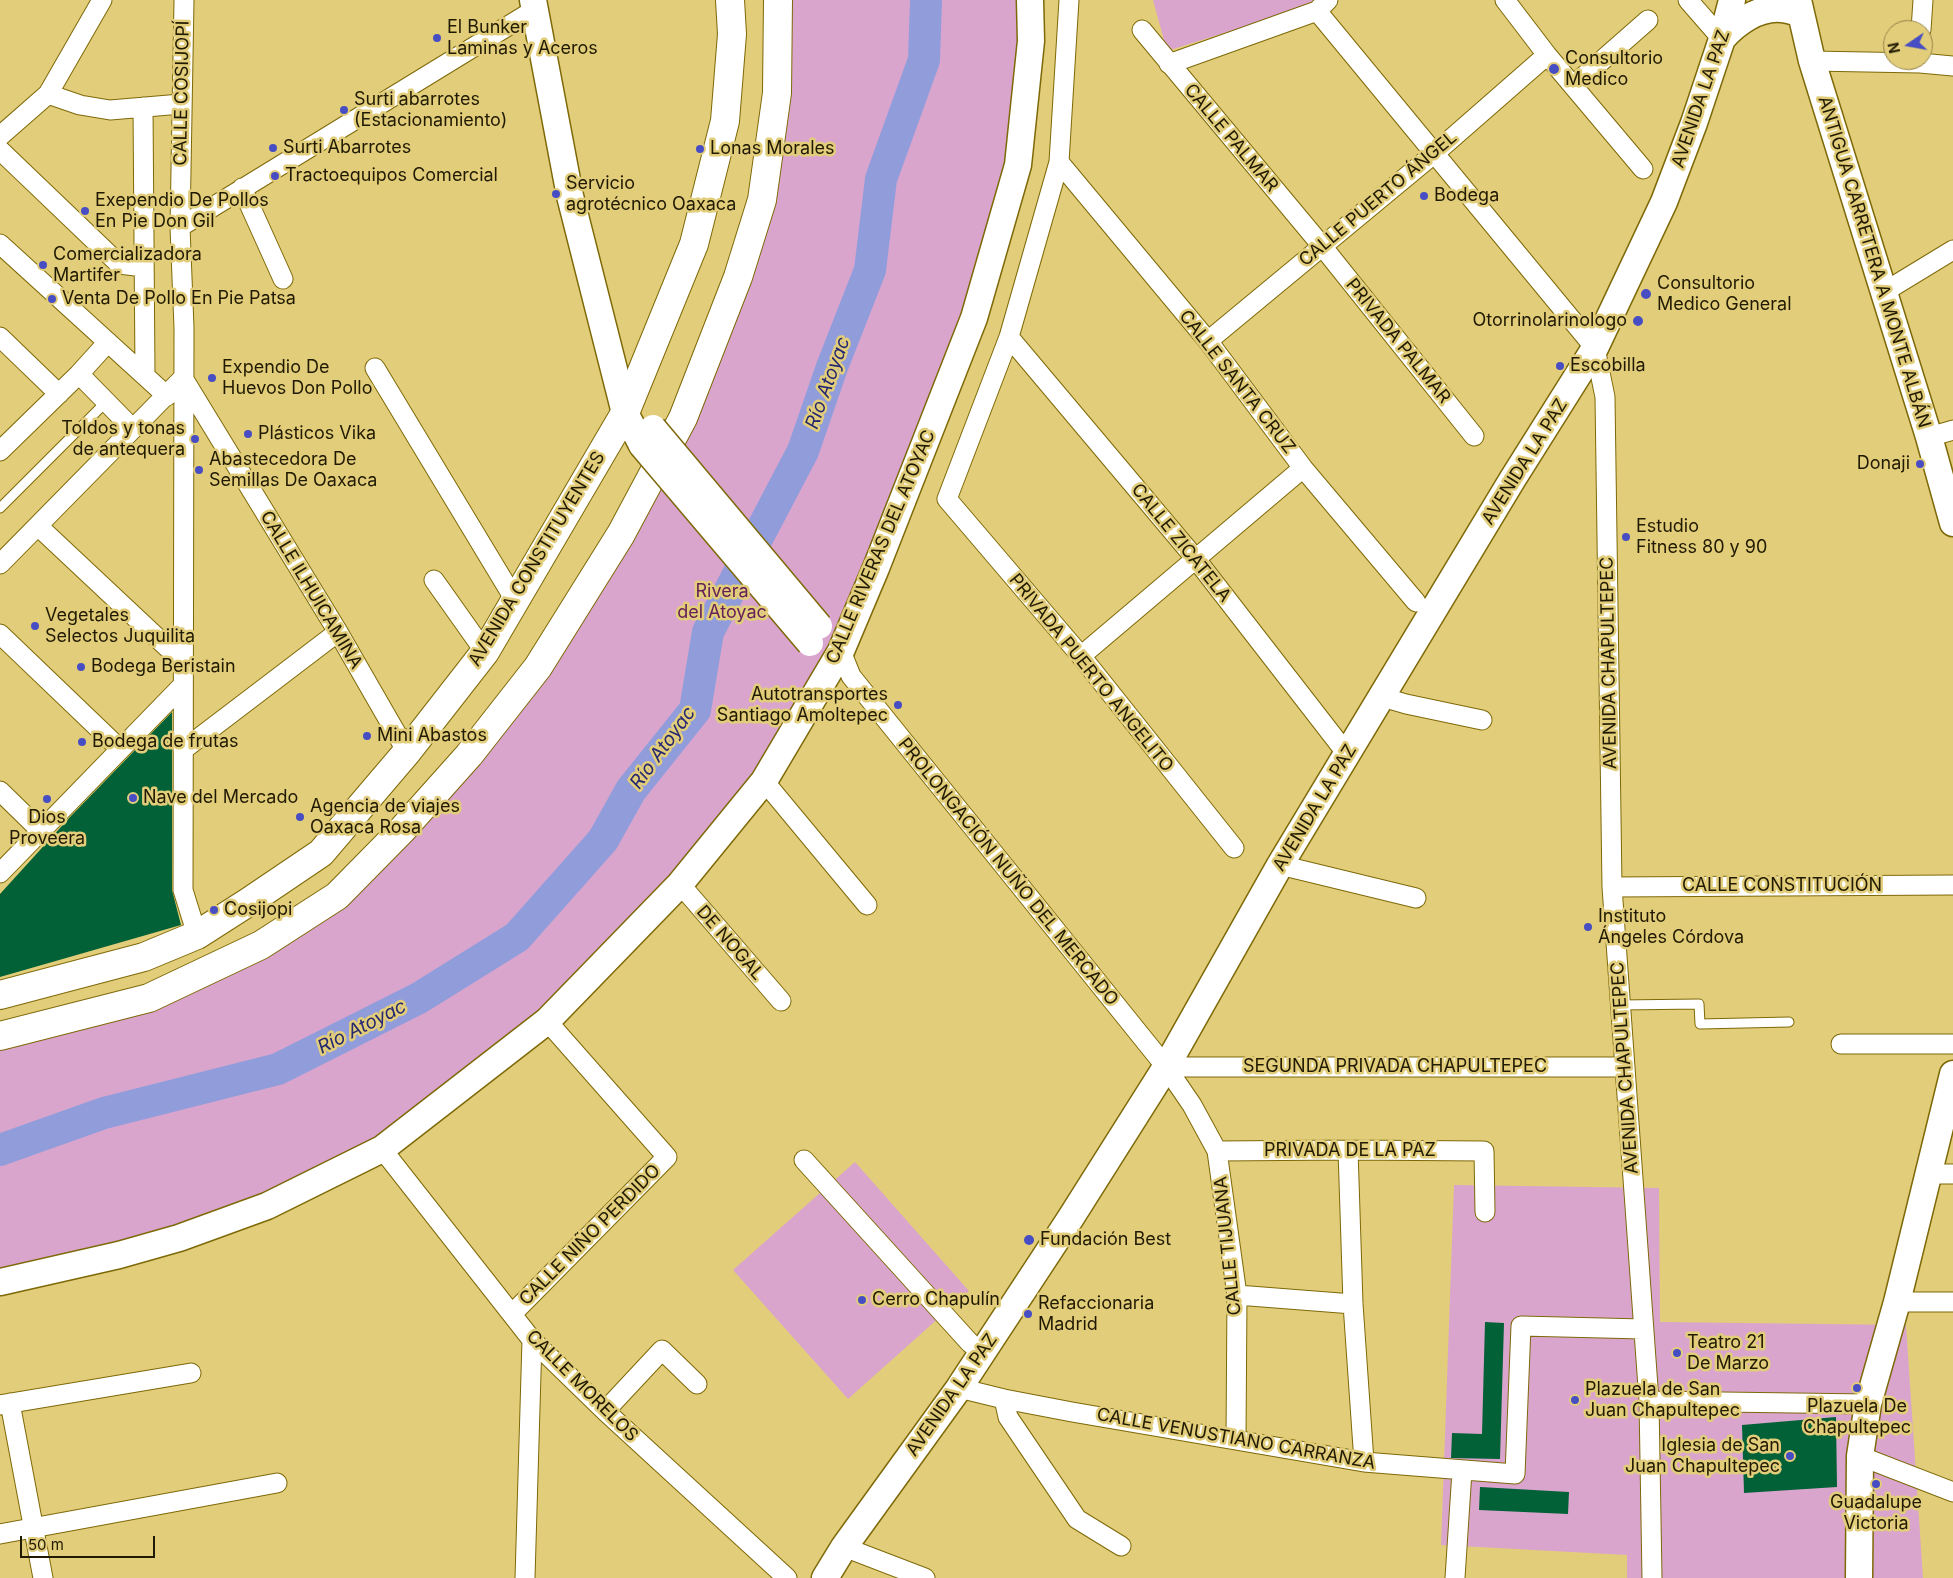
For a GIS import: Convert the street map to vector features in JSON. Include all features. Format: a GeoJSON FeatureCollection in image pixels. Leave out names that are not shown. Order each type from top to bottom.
{"type":"FeatureCollection","features":[{"type":"Feature","properties":{"kind":"main road","name":"AVENIDA CONSTITUYENTES"},"geometry":{"type":"LineString","coordinates":[[0,995],[144,957],[197,935],[247,904],[321,853],[406,752],[485,652],[624,398],[694,244],[725,121],[732,34],[730,0]]}},
{"type":"Feature","properties":{"kind":"main road"},"geometry":{"type":"LineString","coordinates":[[0,1036],[149,998],[261,945],[337,896],[402,830],[469,755],[538,667],[621,534],[683,418],[738,278],[762,200],[777,93],[778,0]]}},
{"type":"Feature","properties":{"kind":"street"},"geometry":{"type":"LineString","coordinates":[[0,136],[48,94],[102,0]]}},
{"type":"Feature","properties":{"kind":"street","name":"CALLE COSIJOPÍ"},"geometry":{"type":"LineString","coordinates":[[185,0],[181,104],[180,227],[184,328],[183,890],[197,935]]}},
{"type":"Feature","properties":{"kind":"street","name":"CALLE RIVERAS DEL ATOYAC"},"geometry":{"type":"LineString","coordinates":[[0,1282],[119,1255],[179,1238],[267,1206],[382,1149],[547,1020],[680,884],[764,781],[840,665],[974,318],[1018,165],[1031,41],[1030,0]]}},
{"type":"Feature","properties":{"kind":"street"},"geometry":{"type":"LineString","coordinates":[[1009,337],[1059,162],[1069,0]]}},
{"type":"Feature","properties":{"kind":"street"},"geometry":{"type":"LineString","coordinates":[[1505,0],[1547,55],[1643,169]]}},
{"type":"Feature","properties":{"kind":"street"},"geometry":{"type":"LineString","coordinates":[[1688,0],[1722,39],[1734,25],[1759,12],[1799,6]]}},
{"type":"Feature","properties":{"kind":"street","name":"AVENIDA LA PAZ"},"geometry":{"type":"LineString","coordinates":[[824,1578],[844,1547],[959,1388],[1070,1219],[1166,1067],[1280,865],[1512,480],[1595,348],[1664,202],[1694,123],[1722,39],[1732,0]]}},
{"type":"Feature","properties":{"kind":"street"},"geometry":{"type":"LineString","coordinates":[[1921,20],[1923,0]]}},
{"type":"Feature","properties":{"kind":"street"},"geometry":{"type":"LineString","coordinates":[[180,227],[534,5],[570,196],[624,398],[647,437],[840,665]]}},
{"type":"Feature","properties":{"kind":"street"},"geometry":{"type":"LineString","coordinates":[[1169,64],[1322,5],[1435,153],[1595,348]]}},
{"type":"Feature","properties":{"kind":"street","name":"ANTIGUA CARRETERA A MONTE ALBÁN"},"geometry":{"type":"LineString","coordinates":[[1799,6],[1812,61],[1884,292],[1941,434],[1953,523]]}},
{"type":"Feature","properties":{"kind":"street"},"geometry":{"type":"LineString","coordinates":[[1574,85],[1648,20]]}},
{"type":"Feature","properties":{"kind":"street","name":"CALLE PALMAR"},"geometry":{"type":"LineString","coordinates":[[1142,30],[1322,246]]}},
{"type":"Feature","properties":{"kind":"street","name":"CALLE PUERTO ÁNGEL"},"geometry":{"type":"LineString","coordinates":[[1208,341],[1435,153],[1547,55]]}},
{"type":"Feature","properties":{"kind":"street"},"geometry":{"type":"LineString","coordinates":[[1812,61],[1883,62]]}},
{"type":"Feature","properties":{"kind":"street"},"geometry":{"type":"LineString","coordinates":[[1933,64],[1953,66]]}},
{"type":"Feature","properties":{"kind":"street"},"geometry":{"type":"LineString","coordinates":[[48,94],[80,105],[110,110],[181,104]]}},
{"type":"Feature","properties":{"kind":"street"},"geometry":{"type":"LineString","coordinates":[[142,107],[145,375]]}},
{"type":"Feature","properties":{"kind":"street"},"geometry":{"type":"LineString","coordinates":[[0,150],[119,264],[144,267]]}},
{"type":"Feature","properties":{"kind":"street","name":"CALLE SANTA CRUZ"},"geometry":{"type":"LineString","coordinates":[[1059,162],[1208,341],[1303,468],[1416,602]]}},
{"type":"Feature","properties":{"kind":"street"},"geometry":{"type":"LineString","coordinates":[[242,188],[283,279]]}},
{"type":"Feature","properties":{"kind":"street"},"geometry":{"type":"LineString","coordinates":[[0,244],[168,396]]}},
{"type":"Feature","properties":{"kind":"street","name":"PRIVADA PALMAR"},"geometry":{"type":"LineString","coordinates":[[1322,246],[1474,436]]}},
{"type":"Feature","properties":{"kind":"street"},"geometry":{"type":"LineString","coordinates":[[1884,292],[1953,250]]}},
{"type":"Feature","properties":{"kind":"street"},"geometry":{"type":"LineString","coordinates":[[0,337],[59,394]]}},
{"type":"Feature","properties":{"kind":"street","name":"PRIVADA PUERTO ANGELITO"},"geometry":{"type":"LineString","coordinates":[[1009,337],[947,499],[1080,656],[1234,848]]}},
{"type":"Feature","properties":{"kind":"street","name":"CALLE ZICATELA"},"geometry":{"type":"LineString","coordinates":[[1009,337],[1195,558],[1347,754]]}},
{"type":"Feature","properties":{"kind":"street"},"geometry":{"type":"LineString","coordinates":[[3,442],[59,394],[108,342]]}},
{"type":"Feature","properties":{"kind":"street","name":"AVENIDA CHAPULTEPEC"},"geometry":{"type":"LineString","coordinates":[[1595,348],[1605,397],[1612,887],[1623,1067],[1649,1401],[1652,1578]]}},
{"type":"Feature","properties":{"kind":"street"},"geometry":{"type":"LineString","coordinates":[[375,368],[515,600]]}},
{"type":"Feature","properties":{"kind":"street"},"geometry":{"type":"LineString","coordinates":[[79,374],[133,429]]}},
{"type":"Feature","properties":{"kind":"street"},"geometry":{"type":"LineString","coordinates":[[0,564],[168,396],[183,378]]}},
{"type":"Feature","properties":{"kind":"street","name":"CALLE ILHUICAMINA"},"geometry":{"type":"LineString","coordinates":[[183,378],[338,632],[406,752]]}},
{"type":"Feature","properties":{"kind":"street"},"geometry":{"type":"LineString","coordinates":[[1080,656],[1303,468]]}},
{"type":"Feature","properties":{"kind":"street"},"geometry":{"type":"LineString","coordinates":[[38,526],[184,664]]}},
{"type":"Feature","properties":{"kind":"street"},"geometry":{"type":"LineString","coordinates":[[434,580],[485,652]]}},
{"type":"Feature","properties":{"kind":"street"},"geometry":{"type":"LineString","coordinates":[[183,750],[338,632]]}},
{"type":"Feature","properties":{"kind":"street"},"geometry":{"type":"LineString","coordinates":[[0,634],[120,749]]}},
{"type":"Feature","properties":{"kind":"street","name":"PROLONGACIÓN NUÑO DEL MERCADO"},"geometry":{"type":"LineString","coordinates":[[840,665],[1166,1067]]}},
{"type":"Feature","properties":{"kind":"street"},"geometry":{"type":"LineString","coordinates":[[0,873],[42,832],[182,686]]}},
{"type":"Feature","properties":{"kind":"street"},"geometry":{"type":"LineString","coordinates":[[1382,697],[1482,720]]}},
{"type":"Feature","properties":{"kind":"street"},"geometry":{"type":"LineString","coordinates":[[764,781],[867,905]]}},
{"type":"Feature","properties":{"kind":"street"},"geometry":{"type":"LineString","coordinates":[[0,791],[42,832]]}},
{"type":"Feature","properties":{"kind":"street"},"geometry":{"type":"LineString","coordinates":[[1280,865],[1416,898]]}},
{"type":"Feature","properties":{"kind":"street","name":"DE NOGAL"},"geometry":{"type":"LineString","coordinates":[[680,884],[781,1001]]}},
{"type":"Feature","properties":{"kind":"street","name":"CALLE CONSTITUCIÓN"},"geometry":{"type":"LineString","coordinates":[[1612,887],[1953,885]]}},
{"type":"Feature","properties":{"kind":"street","name":"CALLE NIÑO PERDIDO"},"geometry":{"type":"LineString","coordinates":[[513,1313],[667,1157],[547,1020]]}},
{"type":"Feature","properties":{"kind":"street"},"geometry":{"type":"LineString","coordinates":[[1841,1044],[1953,1044]]}},
{"type":"Feature","properties":{"kind":"street","name":"SEGUNDA PRIVADA CHAPULTEPEC"},"geometry":{"type":"LineString","coordinates":[[1166,1067],[1623,1067]]}},
{"type":"Feature","properties":{"kind":"street","name":"CALLE TIJUANA"},"geometry":{"type":"LineString","coordinates":[[1166,1067],[1192,1105],[1217,1151],[1237,1295],[1236,1439]]}},
{"type":"Feature","properties":{"kind":"street"},"geometry":{"type":"LineString","coordinates":[[1858,1578],[1860,1456],[1868,1404],[1897,1302],[1941,1174],[1953,1074]]}},
{"type":"Feature","properties":{"kind":"street","name":"CALLE MORELOS"},"geometry":{"type":"LineString","coordinates":[[382,1149],[513,1313],[532,1340],[605,1411],[787,1578]]}},
{"type":"Feature","properties":{"kind":"street"},"geometry":{"type":"LineString","coordinates":[[1348,1150],[1353,1304],[1364,1462]]}},
{"type":"Feature","properties":{"kind":"street","name":"PRIVADA DE LA PAZ"},"geometry":{"type":"LineString","coordinates":[[1217,1151],[1484,1151],[1485,1212]]}},
{"type":"Feature","properties":{"kind":"street"},"geometry":{"type":"LineString","coordinates":[[804,1160],[970,1343],[982,1353]]}},
{"type":"Feature","properties":{"kind":"street"},"geometry":{"type":"LineString","coordinates":[[1237,1295],[1353,1304]]}},
{"type":"Feature","properties":{"kind":"street"},"geometry":{"type":"LineString","coordinates":[[1897,1302],[1953,1302]]}},
{"type":"Feature","properties":{"kind":"street","name":"CALLE VENUSTIANO CARRANZA"},"geometry":{"type":"LineString","coordinates":[[959,1388],[1004,1399],[1364,1462],[1515,1474],[1521,1326],[1644,1329]]}},
{"type":"Feature","properties":{"kind":"street"},"geometry":{"type":"LineString","coordinates":[[525,1578],[532,1340]]}},
{"type":"Feature","properties":{"kind":"street"},"geometry":{"type":"LineString","coordinates":[[605,1411],[662,1350],[697,1384]]}},
{"type":"Feature","properties":{"kind":"street"},"geometry":{"type":"LineString","coordinates":[[43,1578],[35,1529],[5,1404],[191,1373]]}},
{"type":"Feature","properties":{"kind":"street"},"geometry":{"type":"LineString","coordinates":[[1004,1399],[1008,1417],[1077,1519],[1121,1546]]}},
{"type":"Feature","properties":{"kind":"street"},"geometry":{"type":"LineString","coordinates":[[1649,1401],[1868,1404]]}},
{"type":"Feature","properties":{"kind":"street"},"geometry":{"type":"LineString","coordinates":[[1860,1456],[1953,1492]]}},
{"type":"Feature","properties":{"kind":"street"},"geometry":{"type":"LineString","coordinates":[[1455,1578],[1462,1471]]}},
{"type":"Feature","properties":{"kind":"street"},"geometry":{"type":"LineString","coordinates":[[0,1534],[277,1483]]}},
{"type":"Feature","properties":{"kind":"street"},"geometry":{"type":"LineString","coordinates":[[844,1547],[926,1578]]}},
{"type":"Feature","properties":{"kind":"lane"},"geometry":{"type":"LineString","coordinates":[[0,508],[106,402]]}},
{"type":"Feature","properties":{"kind":"lane"},"geometry":{"type":"LineString","coordinates":[[1620,1005],[1699,1004],[1700,1024],[1789,1022]]}},
{"type":"Feature","properties":{"kind":"green space","name":"Rivera del Atoyac"},"geometry":{"type":"Polygon","coordinates":[[[777,0],[1030,0],[1018,165],[841,651],[764,781],[547,1021],[382,1149],[179,1238],[0,1279],[0,1036],[149,998],[337,896],[538,667],[683,418],[762,200],[777,0]]]}},
{"type":"Feature","properties":{"kind":"green space"},"geometry":{"type":"Polygon","coordinates":[[[1153,0],[1318,0],[1316,4],[1167,51],[1153,0]]]}},
{"type":"Feature","properties":{"kind":"green space"},"geometry":{"type":"Polygon","coordinates":[[[855,1162],[969,1291],[848,1399],[733,1270],[855,1162]]]}},
{"type":"Feature","properties":{"kind":"green space"},"geometry":{"type":"Polygon","coordinates":[[[1454,1185],[1659,1188],[1660,1322],[1906,1325],[1923,1578],[1627,1578],[1627,1555],[1441,1545],[1454,1185]]]}},
{"type":"Feature","properties":{"kind":"building","name":"Nave del Mercado"},"geometry":{"type":"Polygon","coordinates":[[[172,712],[172,890],[181,925],[0,977],[0,894],[70,817],[172,712]]]}},
{"type":"Feature","properties":{"kind":"building"},"geometry":{"type":"Polygon","coordinates":[[[1485,1322],[1504,1323],[1500,1459],[1451,1458],[1452,1433],[1482,1434],[1485,1322]]]}},
{"type":"Feature","properties":{"kind":"building","name":"Iglesia de San Juan Chapultepec"},"geometry":{"type":"Polygon","coordinates":[[[1836,1417],[1837,1487],[1744,1493],[1742,1425],[1836,1417]]]}},
{"type":"Feature","properties":{"kind":"building"},"geometry":{"type":"Polygon","coordinates":[[[1480,1487],[1569,1492],[1568,1514],[1479,1510],[1480,1487]]]}},
{"type":"Feature","properties":{"kind":"waterway","name":"Río Atoyac"},"geometry":{"type":"LineString","coordinates":[[0,1150],[104,1113],[278,1069],[419,998],[517,937],[603,840],[631,790],[695,710],[708,632],[803,451],[832,367],[870,270],[881,179],[924,60],[926,0]]}},
{"type":"Feature","properties":{"kind":"place","name":"El Bunker Laminas y Aceros"},"geometry":{"type":"Point","coordinates":[437,38]}},
{"type":"Feature","properties":{"kind":"place","name":"Consultorio Medico"},"geometry":{"type":"Point","coordinates":[1554,69]}},
{"type":"Feature","properties":{"kind":"place","name":"Surti abarrotes (Estacionamiento)"},"geometry":{"type":"Point","coordinates":[344,110]}},
{"type":"Feature","properties":{"kind":"place","name":"Surti Abarrotes"},"geometry":{"type":"Point","coordinates":[273,148]}},
{"type":"Feature","properties":{"kind":"place","name":"Lonas Morales"},"geometry":{"type":"Point","coordinates":[700,149]}},
{"type":"Feature","properties":{"kind":"place","name":"Tractoequipos Comercial"},"geometry":{"type":"Point","coordinates":[275,176]}},
{"type":"Feature","properties":{"kind":"place","name":"Servicio agrotécnico Oaxaca"},"geometry":{"type":"Point","coordinates":[556,194]}},
{"type":"Feature","properties":{"kind":"place","name":"Bodega"},"geometry":{"type":"Point","coordinates":[1424,196]}},
{"type":"Feature","properties":{"kind":"place","name":"Exependio De Pollos En Pie Don Gil"},"geometry":{"type":"Point","coordinates":[85,211]}},
{"type":"Feature","properties":{"kind":"place","name":"Comercializadora Martifer"},"geometry":{"type":"Point","coordinates":[43,265]}},
{"type":"Feature","properties":{"kind":"place","name":"Consultorio Medico General"},"geometry":{"type":"Point","coordinates":[1646,294]}},
{"type":"Feature","properties":{"kind":"place","name":"Venta De Pollo En Pie Patsa"},"geometry":{"type":"Point","coordinates":[52,299]}},
{"type":"Feature","properties":{"kind":"place","name":"Otorrinolarinologo"},"geometry":{"type":"Point","coordinates":[1638,321]}},
{"type":"Feature","properties":{"kind":"place","name":"Escobilla"},"geometry":{"type":"Point","coordinates":[1560,366]}},
{"type":"Feature","properties":{"kind":"place","name":"Expendio De Huevos Don Pollo"},"geometry":{"type":"Point","coordinates":[212,378]}},
{"type":"Feature","properties":{"kind":"place","name":"Plásticos Vika"},"geometry":{"type":"Point","coordinates":[248,434]}},
{"type":"Feature","properties":{"kind":"place","name":"Toldos y tonas de antequera"},"geometry":{"type":"Point","coordinates":[195,439]}},
{"type":"Feature","properties":{"kind":"place","name":"Donaji"},"geometry":{"type":"Point","coordinates":[1920,464]}},
{"type":"Feature","properties":{"kind":"place","name":"Abastecedora De Semillas De Oaxaca"},"geometry":{"type":"Point","coordinates":[199,470]}},
{"type":"Feature","properties":{"kind":"place","name":"Estudio Fitness 80 y 90"},"geometry":{"type":"Point","coordinates":[1626,537]}},
{"type":"Feature","properties":{"kind":"place","name":"Vegetales Selectos Juquilita"},"geometry":{"type":"Point","coordinates":[35,626]}},
{"type":"Feature","properties":{"kind":"place","name":"Bodega Beristain"},"geometry":{"type":"Point","coordinates":[81,667]}},
{"type":"Feature","properties":{"kind":"place","name":"Autotransportes Santiago Amoltepec"},"geometry":{"type":"Point","coordinates":[898,705]}},
{"type":"Feature","properties":{"kind":"place","name":"Mini Abastos"},"geometry":{"type":"Point","coordinates":[367,736]}},
{"type":"Feature","properties":{"kind":"place","name":"Bodega de frutas"},"geometry":{"type":"Point","coordinates":[82,742]}},
{"type":"Feature","properties":{"kind":"place","name":"Nave del Mercado"},"geometry":{"type":"Point","coordinates":[133,798]}},
{"type":"Feature","properties":{"kind":"place","name":"Dios Proveera"},"geometry":{"type":"Point","coordinates":[47,799]}},
{"type":"Feature","properties":{"kind":"place","name":"Agencia de viajes Oaxaca Rosa"},"geometry":{"type":"Point","coordinates":[300,817]}},
{"type":"Feature","properties":{"kind":"place","name":"Cosijopi"},"geometry":{"type":"Point","coordinates":[214,910]}},
{"type":"Feature","properties":{"kind":"place","name":"Instituto Ángeles Córdova"},"geometry":{"type":"Point","coordinates":[1588,927]}},
{"type":"Feature","properties":{"kind":"place","name":"Fundación Best"},"geometry":{"type":"Point","coordinates":[1029,1240]}},
{"type":"Feature","properties":{"kind":"place","name":"Cerro Chapulín"},"geometry":{"type":"Point","coordinates":[862,1300]}},
{"type":"Feature","properties":{"kind":"place","name":"Refaccionaria Madrid"},"geometry":{"type":"Point","coordinates":[1028,1314]}},
{"type":"Feature","properties":{"kind":"place","name":"Teatro 21 De Marzo"},"geometry":{"type":"Point","coordinates":[1677,1353]}},
{"type":"Feature","properties":{"kind":"place","name":"Plazuela De Chapultepec"},"geometry":{"type":"Point","coordinates":[1857,1388]}},
{"type":"Feature","properties":{"kind":"place","name":"Plazuela de San Juan Chapultepec"},"geometry":{"type":"Point","coordinates":[1575,1400]}},
{"type":"Feature","properties":{"kind":"place","name":"Iglesia de San Juan Chapultepec"},"geometry":{"type":"Point","coordinates":[1790,1456]}},
{"type":"Feature","properties":{"kind":"place","name":"Guadalupe Victoria"},"geometry":{"type":"Point","coordinates":[1876,1484]}}]}
